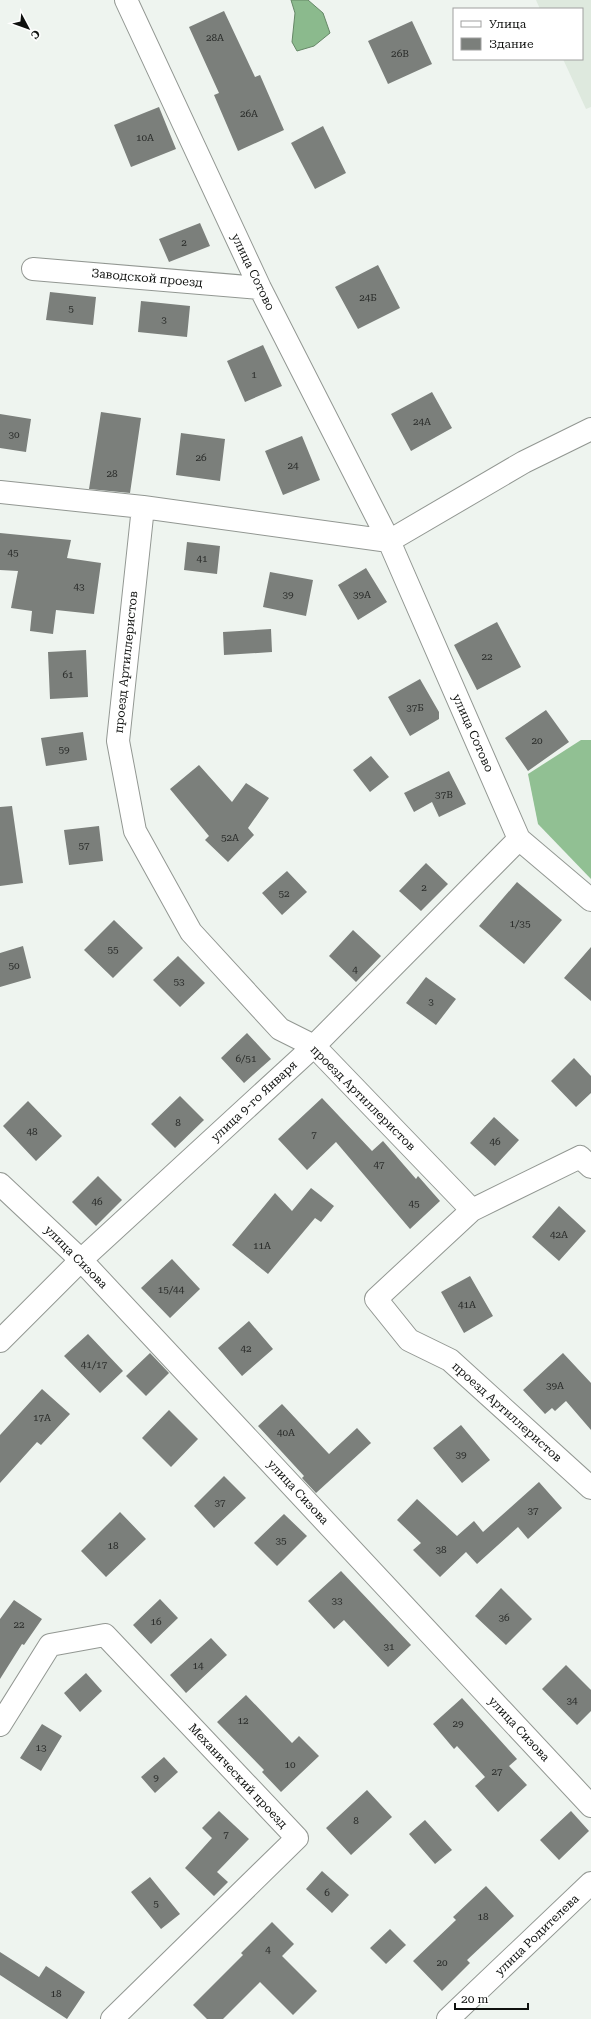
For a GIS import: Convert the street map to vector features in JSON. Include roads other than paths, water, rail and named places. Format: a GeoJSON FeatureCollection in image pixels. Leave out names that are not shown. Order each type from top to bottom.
{"type":"FeatureCollection","features":[{"type":"Feature","properties":{"kind":"street","name":"улица Сотово"},"geometry":{"type":"LineString","coordinates":[[126,0],[260,288],[389,541],[519,838],[591,900]]}},
{"type":"Feature","properties":{"kind":"street","name":"Заводской проезд"},"geometry":{"type":"LineString","coordinates":[[33,269],[260,288]]}},
{"type":"Feature","properties":{"kind":"street"},"geometry":{"type":"LineString","coordinates":[[0,492],[143,508],[389,541],[524,462],[591,429]]}},
{"type":"Feature","properties":{"kind":"street","name":"проезд Артиллеристов"},"geometry":{"type":"LineString","coordinates":[[143,508],[118,741],[135,831],[190,932],[280,1028],[314,1046],[472,1210]]}},
{"type":"Feature","properties":{"kind":"street","name":"улица 9-го Января"},"geometry":{"type":"LineString","coordinates":[[0,1342],[81,1260],[314,1046],[519,838]]}},
{"type":"Feature","properties":{"kind":"street","name":"проезд Артиллеристов"},"geometry":{"type":"LineString","coordinates":[[591,1167],[580,1157],[472,1210],[376,1299],[409,1340],[450,1360],[591,1488]]}},
{"type":"Feature","properties":{"kind":"street","name":"улица Сизова"},"geometry":{"type":"LineString","coordinates":[[0,1184],[81,1260],[591,1806]]}},
{"type":"Feature","properties":{"kind":"street","name":"Механический проезд"},"geometry":{"type":"LineString","coordinates":[[0,1725],[50,1645],[105,1635],[297,1838],[112,2019]]}},
{"type":"Feature","properties":{"kind":"street","name":"улица Родителева"},"geometry":{"type":"LineString","coordinates":[[448,2019],[591,1883]]}}]}
